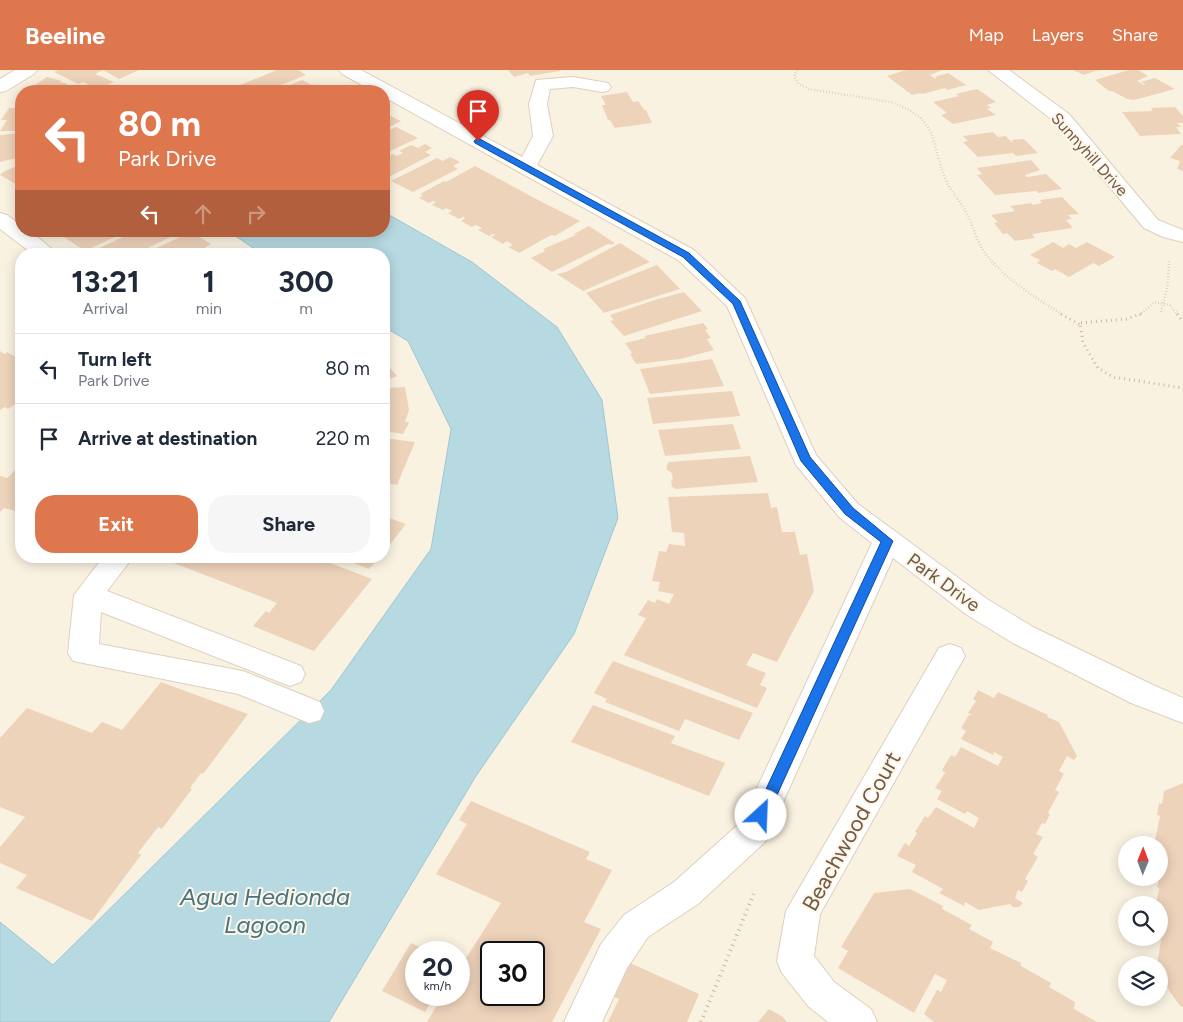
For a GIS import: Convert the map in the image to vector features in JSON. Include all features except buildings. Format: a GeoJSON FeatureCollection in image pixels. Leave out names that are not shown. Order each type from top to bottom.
{"type":"FeatureCollection","features":[{"type":"Feature","properties":{"kind":"street"},"geometry":{"type":"LineString","coordinates":[[0,87],[28,70]]}},
{"type":"Feature","properties":{"kind":"street","name":"Park Drive"},"geometry":{"type":"LineString","coordinates":[[348,70],[376,85]]}},
{"type":"Feature","properties":{"kind":"street","name":"Sunnyhill Drive"},"geometry":{"type":"LineString","coordinates":[[997,70],[1019,84],[1062,118],[1151,224],[1170,233],[1183,236]]}},
{"type":"Feature","properties":{"kind":"street"},"geometry":{"type":"LineString","coordinates":[[526,167],[542,136],[538,104],[542,84],[574,82],[602,87]]}},
{"type":"Feature","properties":{"kind":"street","name":"Park Drive"},"geometry":{"type":"LineString","coordinates":[[390,93],[686,255],[737,303],[805,459],[849,511],[977,607],[1023,635],[1142,694],[1183,711]]}},
{"type":"Feature","properties":{"kind":"street"},"geometry":{"type":"LineString","coordinates":[[0,219],[15,230]]}},
{"type":"Feature","properties":{"kind":"street"},"geometry":{"type":"LineString","coordinates":[[25,237],[40,248]]}},
{"type":"Feature","properties":{"kind":"street"},"geometry":{"type":"LineString","coordinates":[[583,1022],[614,956],[636,926],[686,893],[753,832],[887,541]]}},
{"type":"Feature","properties":{"kind":"street"},"geometry":{"type":"LineString","coordinates":[[114,563],[88,595],[83,653],[136,661],[243,683],[309,711]]}},
{"type":"Feature","properties":{"kind":"street"},"geometry":{"type":"LineString","coordinates":[[88,595],[290,674]]}},
{"type":"Feature","properties":{"kind":"street","name":"Beachwood Court"},"geometry":{"type":"LineString","coordinates":[[858,1022],[821,994],[795,960],[803,911],[950,656]]}},
{"type":"Feature","properties":{"kind":"path"},"geometry":{"type":"LineString","coordinates":[[797,70],[794,77],[799,84],[810,89],[882,100],[906,107],[918,114],[927,122],[933,136],[947,182],[965,210],[983,248],[994,261],[1038,299],[1080,325],[1083,342],[1098,368],[1113,377],[1183,388]]}},
{"type":"Feature","properties":{"kind":"path"},"geometry":{"type":"LineString","coordinates":[[1161,312],[1168,284],[1169,259]]}},
{"type":"Feature","properties":{"kind":"path"},"geometry":{"type":"LineString","coordinates":[[1080,325],[1080,323],[1089,321],[1131,318],[1139,315],[1155,302],[1164,303],[1172,307],[1183,322]]}},
{"type":"Feature","properties":{"kind":"path"},"geometry":{"type":"LineString","coordinates":[[701,1022],[754,893]]}},
{"type":"Feature","properties":{"kind":"water","name":"Agua Hedionda Lagoon"},"geometry":{"type":"Polygon","coordinates":[[[390,215],[472,262],[557,327],[602,400],[618,518],[574,634],[476,776],[329,1022],[0,1022],[0,922],[53,965],[331,690],[431,549],[451,429],[408,341],[390,330],[390,248],[253,248],[237,237],[390,237],[390,215]]]}},
{"type":"Feature","properties":{"kind":"route"},"geometry":{"type":"LineString","coordinates":[[478,141],[686,255],[737,303],[805,459],[849,511],[887,541],[761,815]]}}]}
